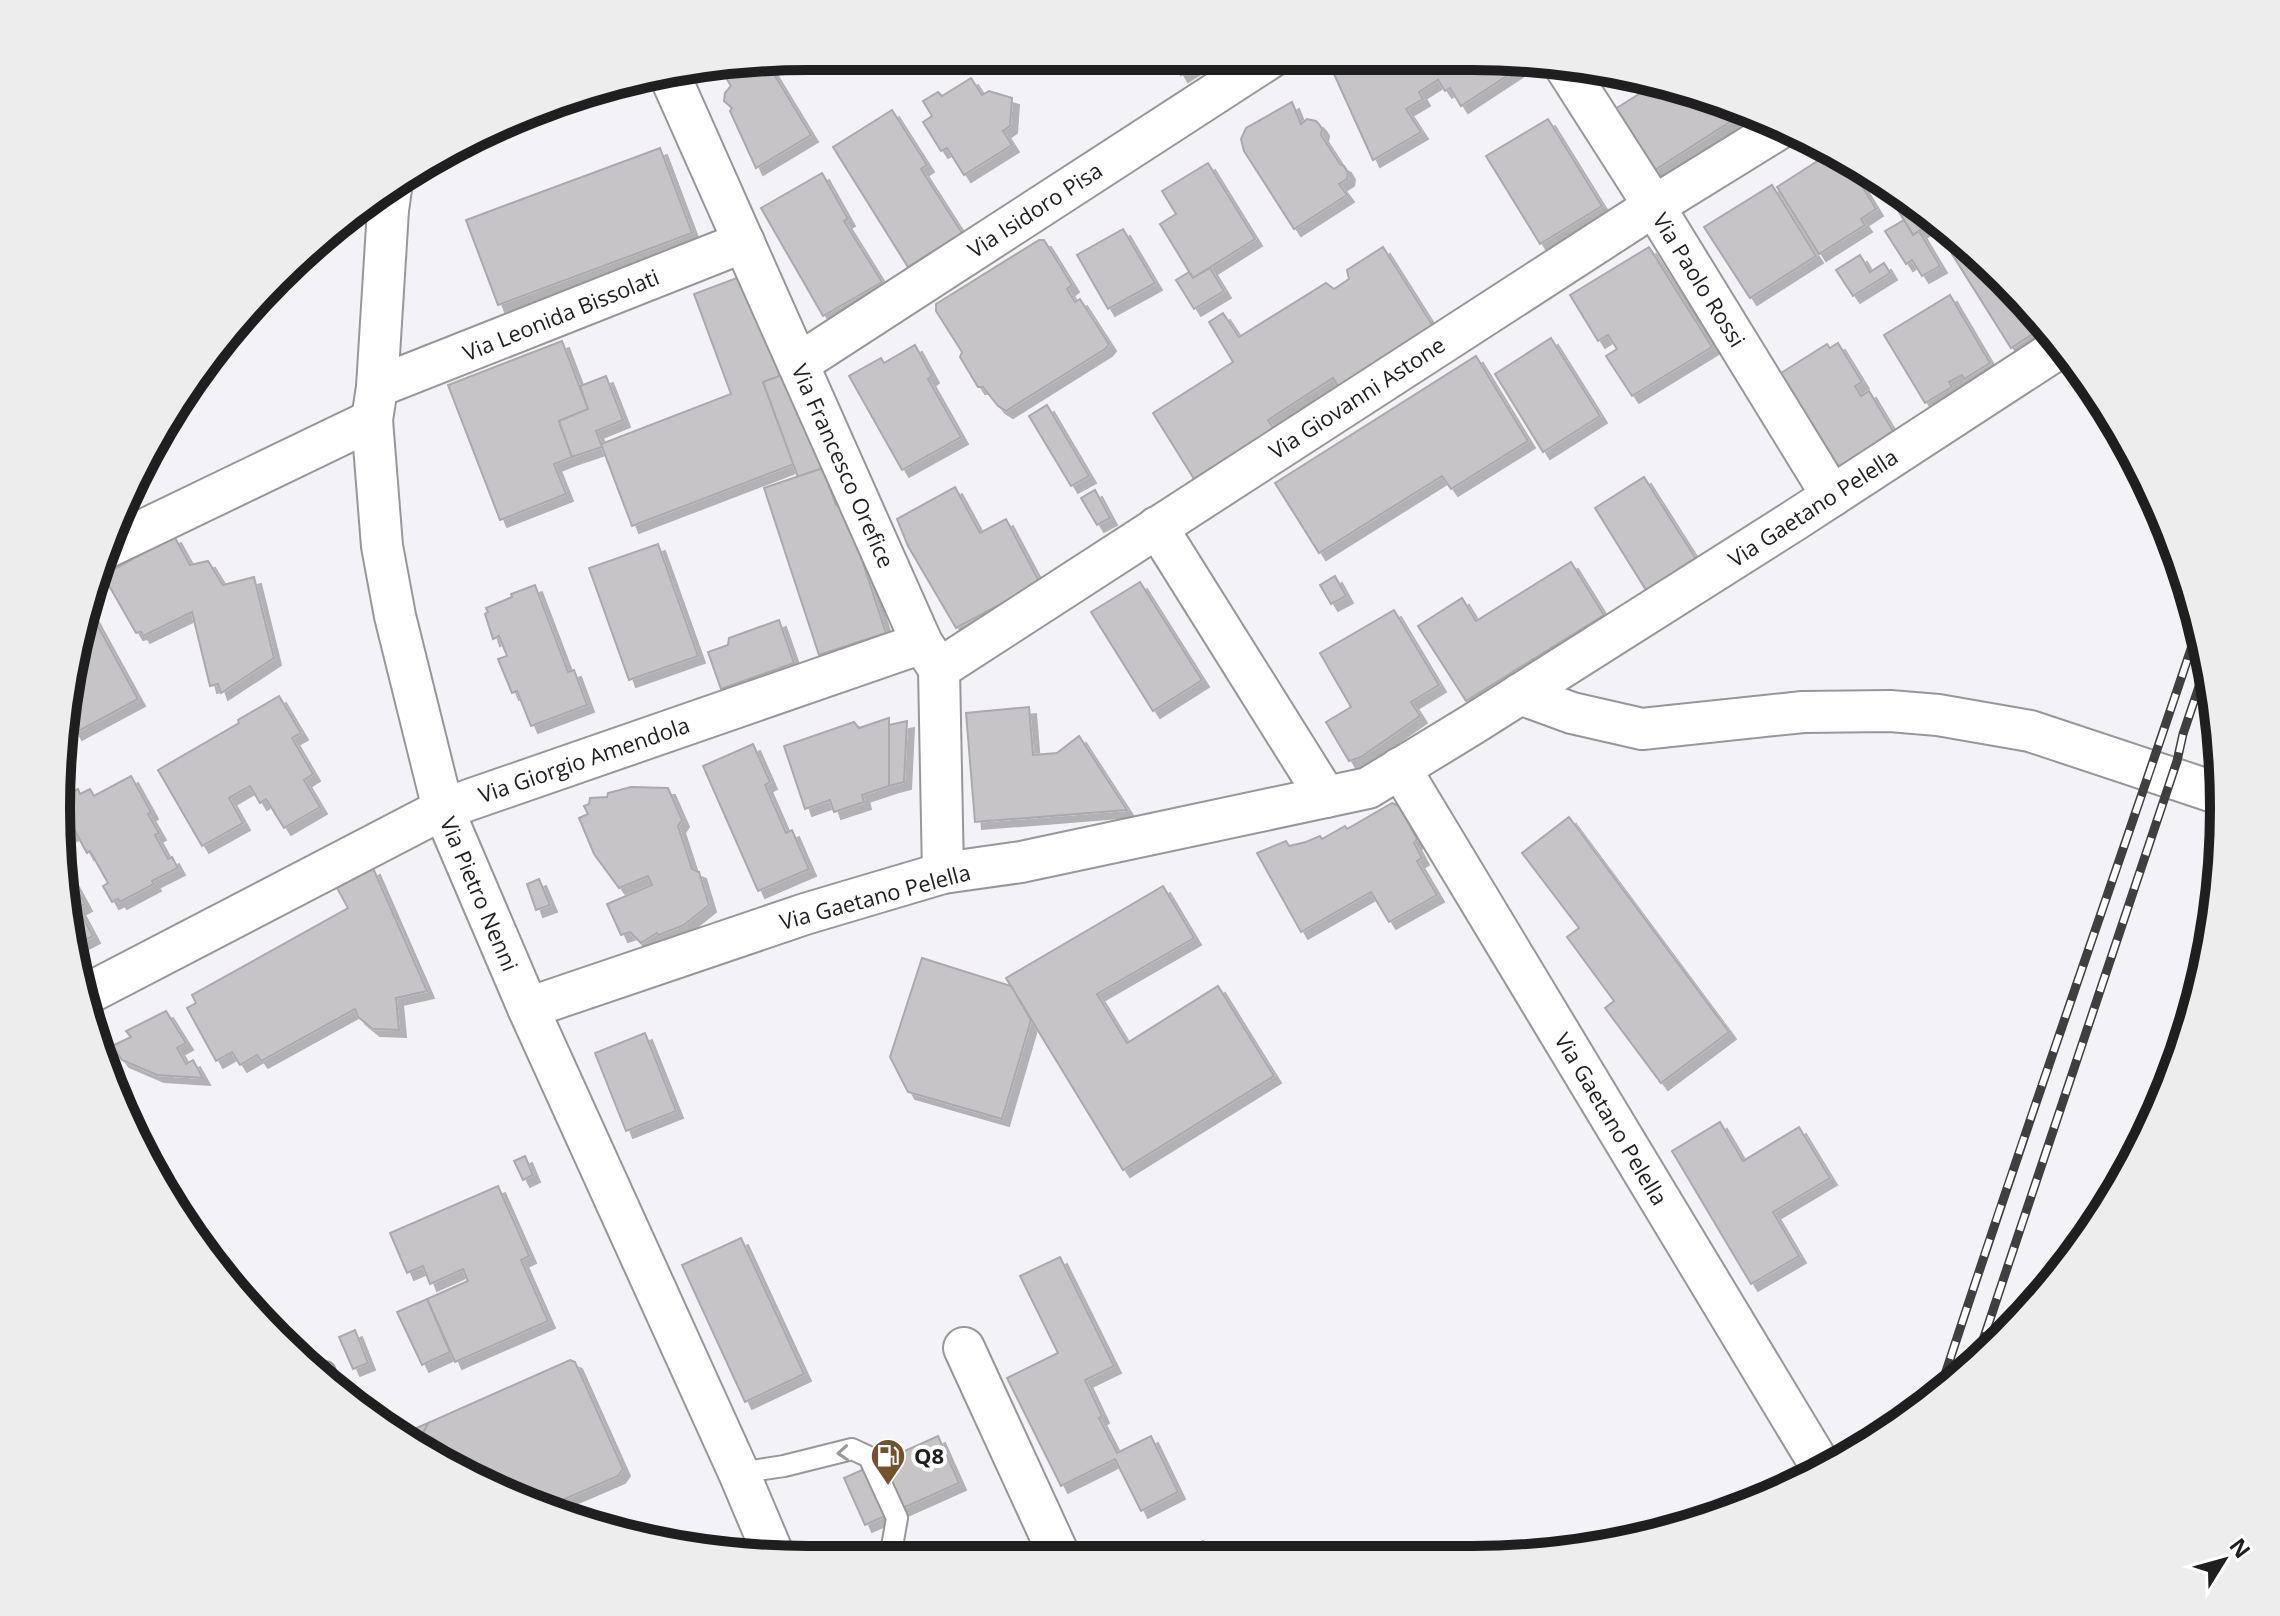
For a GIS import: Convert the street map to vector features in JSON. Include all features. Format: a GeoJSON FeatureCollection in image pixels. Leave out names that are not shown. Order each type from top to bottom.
{"type":"FeatureCollection","features":[{"type":"Feature","properties":{"kind":"street","name":"Via Isidoro Pisa"},"geometry":{"type":"LineString","coordinates":[[798,364],[1251,70]]}},
{"type":"Feature","properties":{"kind":"street","name":"Via Paolo Rossi"},"geometry":{"type":"LineString","coordinates":[[1571,77],[1832,496]]}},
{"type":"Feature","properties":{"kind":"street","name":"Via Francesco Orefice"},"geometry":{"type":"LineString","coordinates":[[673,83],[930,656],[943,873]]}},
{"type":"Feature","properties":{"kind":"street","name":"Via Giovanni Astone"},"geometry":{"type":"LineString","coordinates":[[930,656],[1157,527],[1771,134]]}},
{"type":"Feature","properties":{"kind":"street","name":"Via Pietro Nenni"},"geometry":{"type":"LineString","coordinates":[[391,199],[375,404],[382,546],[395,616],[443,809],[528,1008],[769,1544]]}},
{"type":"Feature","properties":{"kind":"street","name":"Via Leonida Bissolati"},"geometry":{"type":"LineString","coordinates":[[121,540],[375,404],[744,242]]}},
{"type":"Feature","properties":{"kind":"street","name":"Via Gaetano Pelella"},"geometry":{"type":"LineString","coordinates":[[528,1008],[805,914],[943,873],[1021,862],[1368,788],[1832,496],[2052,353]]}},
{"type":"Feature","properties":{"kind":"street"},"geometry":{"type":"LineString","coordinates":[[1157,527],[1326,797]]}},
{"type":"Feature","properties":{"kind":"street","name":"Via Giorgio Amendola"},"geometry":{"type":"LineString","coordinates":[[93,991],[443,809],[930,656]]}},
{"type":"Feature","properties":{"kind":"street"},"geometry":{"type":"LineString","coordinates":[[1520,694],[1572,713],[1642,729],[1803,712],[1890,711],[1938,715],[2030,731],[2209,790]]}},
{"type":"Feature","properties":{"kind":"street","name":"Via Gaetano Pelella"},"geometry":{"type":"LineString","coordinates":[[1400,768],[1817,1460]]}},
{"type":"Feature","properties":{"kind":"street"},"geometry":{"type":"LineString","coordinates":[[964,1348],[1055,1546]]}},
{"type":"Feature","properties":{"kind":"lane"},"geometry":{"type":"LineString","coordinates":[[739,1473],[784,1466],[852,1449],[869,1457],[897,1518],[892,1546]]}},
{"type":"Feature","properties":{"kind":"building"},"geometry":{"type":"Polygon","coordinates":[[[1340,70],[1513,72],[1461,106],[1450,88],[1445,91],[1438,80],[1419,92],[1423,99],[1406,109],[1421,132],[1373,160],[1334,74],[1340,70]]]}},
{"type":"Feature","properties":{"kind":"building"},"geometry":{"type":"Polygon","coordinates":[[[772,71],[811,135],[756,168],[730,111],[732,108],[724,101],[725,93],[731,86],[724,75],[772,71]]]}},
{"type":"Feature","properties":{"kind":"building"},"geometry":{"type":"Polygon","coordinates":[[[971,78],[982,95],[989,91],[1012,98],[1010,126],[1003,131],[1012,145],[964,175],[947,148],[941,151],[923,122],[932,116],[923,101],[938,92],[942,96],[971,78]]]}},
{"type":"Feature","properties":{"kind":"building"},"geometry":{"type":"Polygon","coordinates":[[[1644,91],[1735,119],[1655,170],[1615,109],[1644,91]]]}},
{"type":"Feature","properties":{"kind":"building"},"geometry":{"type":"Polygon","coordinates":[[[1292,102],[1301,124],[1307,119],[1319,124],[1321,135],[1348,173],[1347,179],[1339,184],[1347,195],[1294,229],[1244,151],[1241,139],[1246,128],[1292,102]]]}},
{"type":"Feature","properties":{"kind":"building"},"geometry":{"type":"Polygon","coordinates":[[[892,110],[927,165],[921,169],[962,233],[908,267],[833,147],[892,110]]]}},
{"type":"Feature","properties":{"kind":"building"},"geometry":{"type":"Polygon","coordinates":[[[1548,119],[1602,206],[1540,244],[1486,156],[1548,119]]]}},
{"type":"Feature","properties":{"kind":"building"},"geometry":{"type":"Polygon","coordinates":[[[660,148],[692,233],[498,305],[466,220],[660,148]]]}},
{"type":"Feature","properties":{"kind":"building"},"geometry":{"type":"Polygon","coordinates":[[[1821,158],[1858,179],[1876,209],[1861,219],[1865,225],[1819,254],[1777,187],[1821,158]]]}},
{"type":"Feature","properties":{"kind":"building"},"geometry":{"type":"Polygon","coordinates":[[[1208,163],[1255,239],[1193,278],[1160,224],[1176,214],[1162,191],[1208,163]]]}},
{"type":"Feature","properties":{"kind":"building"},"geometry":{"type":"Polygon","coordinates":[[[822,173],[848,219],[844,221],[882,282],[823,316],[761,208],[822,173]]]}},
{"type":"Feature","properties":{"kind":"building"},"geometry":{"type":"Polygon","coordinates":[[[1772,185],[1816,256],[1750,298],[1704,227],[1772,185]]]}},
{"type":"Feature","properties":{"kind":"building"},"geometry":{"type":"Polygon","coordinates":[[[1893,202],[1926,227],[1913,235],[1893,202]]]}},
{"type":"Feature","properties":{"kind":"building"},"geometry":{"type":"Polygon","coordinates":[[[1904,220],[1913,235],[1919,231],[1940,266],[1922,276],[1912,260],[1906,264],[1885,231],[1904,220]]]}},
{"type":"Feature","properties":{"kind":"building"},"geometry":{"type":"Polygon","coordinates":[[[1123,229],[1155,283],[1108,309],[1077,255],[1123,229]]]}},
{"type":"Feature","properties":{"kind":"building"},"geometry":{"type":"Polygon","coordinates":[[[1039,240],[1044,240],[1072,285],[1067,289],[1075,302],[1080,299],[1109,344],[1006,411],[983,387],[978,387],[960,357],[962,352],[936,311],[936,304],[1039,240]]]}},
{"type":"Feature","properties":{"kind":"building"},"geometry":{"type":"Polygon","coordinates":[[[1383,247],[1433,326],[1338,386],[1333,378],[1268,420],[1276,432],[1196,482],[1153,413],[1233,362],[1209,322],[1223,313],[1239,337],[1326,283],[1334,289],[1349,279],[1347,270],[1383,247]]]}},
{"type":"Feature","properties":{"kind":"building"},"geometry":{"type":"Polygon","coordinates":[[[1649,247],[1712,347],[1632,396],[1606,356],[1617,349],[1608,335],[1598,341],[1570,295],[1649,247]]]}},
{"type":"Feature","properties":{"kind":"building"},"geometry":{"type":"Polygon","coordinates":[[[1959,253],[2036,332],[2011,348],[1952,254],[1959,253]]]}},
{"type":"Feature","properties":{"kind":"building"},"geometry":{"type":"Polygon","coordinates":[[[1860,255],[1870,272],[1884,263],[1890,273],[1853,296],[1836,270],[1860,255]]]}},
{"type":"Feature","properties":{"kind":"building"},"geometry":{"type":"Polygon","coordinates":[[[1210,268],[1224,291],[1194,309],[1176,280],[1189,272],[1193,278],[1210,268]]]}},
{"type":"Feature","properties":{"kind":"building"},"geometry":{"type":"Polygon","coordinates":[[[737,278],[785,374],[763,382],[794,464],[632,526],[601,444],[731,394],[694,294],[737,278]]]}},
{"type":"Feature","properties":{"kind":"building"},"geometry":{"type":"Polygon","coordinates":[[[1950,295],[1990,363],[1964,379],[1962,375],[1949,382],[1952,387],[1925,403],[1884,335],[1950,295]]]}},
{"type":"Feature","properties":{"kind":"building"},"geometry":{"type":"Polygon","coordinates":[[[1551,338],[1600,416],[1543,452],[1495,374],[1551,338]]]}},
{"type":"Feature","properties":{"kind":"building"},"geometry":{"type":"Polygon","coordinates":[[[562,341],[588,409],[559,421],[572,457],[554,464],[566,494],[500,520],[448,385],[562,341]]]}},
{"type":"Feature","properties":{"kind":"building"},"geometry":{"type":"Polygon","coordinates":[[[1838,343],[1862,382],[1855,386],[1861,396],[1869,391],[1893,431],[1886,436],[1888,440],[1841,469],[1838,465],[1832,469],[1810,434],[1815,430],[1777,383],[1784,379],[1781,373],[1827,344],[1830,348],[1838,343]]]}},
{"type":"Feature","properties":{"kind":"building"},"geometry":{"type":"Polygon","coordinates":[[[915,345],[932,376],[928,379],[961,437],[902,470],[849,376],[881,358],[884,363],[915,345]]]}},
{"type":"Feature","properties":{"kind":"building"},"geometry":{"type":"Polygon","coordinates":[[[1476,356],[1528,441],[1451,489],[1442,476],[1319,553],[1275,483],[1476,356]]]}},
{"type":"Feature","properties":{"kind":"building"},"geometry":{"type":"Polygon","coordinates":[[[785,374],[823,468],[798,477],[763,382],[785,374]]]}},
{"type":"Feature","properties":{"kind":"building"},"geometry":{"type":"Polygon","coordinates":[[[606,376],[623,420],[596,431],[602,447],[572,457],[559,421],[588,409],[580,386],[606,376]]]}},
{"type":"Feature","properties":{"kind":"building"},"geometry":{"type":"Polygon","coordinates":[[[1047,405],[1089,476],[1071,486],[1029,416],[1047,405]]]}},
{"type":"Feature","properties":{"kind":"building"},"geometry":{"type":"Polygon","coordinates":[[[823,468],[836,505],[844,505],[886,633],[819,655],[764,488],[823,468]]]}},
{"type":"Feature","properties":{"kind":"building"},"geometry":{"type":"Polygon","coordinates":[[[1644,477],[1696,559],[1646,590],[1595,508],[1644,477]]]}},
{"type":"Feature","properties":{"kind":"building"},"geometry":{"type":"Polygon","coordinates":[[[955,487],[980,533],[1006,519],[1040,583],[956,628],[908,546],[897,519],[955,487]]]}},
{"type":"Feature","properties":{"kind":"building"},"geometry":{"type":"Polygon","coordinates":[[[1095,490],[1110,518],[1097,525],[1081,498],[1095,490]]]}},
{"type":"Feature","properties":{"kind":"building"},"geometry":{"type":"Polygon","coordinates":[[[174,536],[190,565],[208,561],[223,585],[254,577],[274,658],[221,693],[218,684],[210,686],[192,612],[143,636],[141,632],[136,633],[107,582],[110,580],[109,573],[174,536]]]}},
{"type":"Feature","properties":{"kind":"building"},"geometry":{"type":"Polygon","coordinates":[[[658,544],[698,656],[629,680],[589,568],[658,544]]]}},
{"type":"Feature","properties":{"kind":"building"},"geometry":{"type":"Polygon","coordinates":[[[1571,562],[1604,615],[1466,701],[1418,626],[1462,598],[1476,621],[1571,562]]]}},
{"type":"Feature","properties":{"kind":"building"},"geometry":{"type":"Polygon","coordinates":[[[1335,576],[1346,596],[1331,604],[1320,585],[1335,576]]]}},
{"type":"Feature","properties":{"kind":"building"},"geometry":{"type":"Polygon","coordinates":[[[1140,582],[1202,680],[1153,711],[1091,612],[1140,582]]]}},
{"type":"Feature","properties":{"kind":"building"},"geometry":{"type":"Polygon","coordinates":[[[535,585],[568,672],[574,670],[587,705],[531,726],[517,691],[512,693],[498,659],[507,656],[499,636],[493,639],[485,614],[488,612],[486,608],[535,585]]]}},
{"type":"Feature","properties":{"kind":"building"},"geometry":{"type":"Polygon","coordinates":[[[1394,610],[1439,685],[1411,702],[1420,716],[1361,757],[1349,761],[1326,722],[1351,707],[1320,653],[1394,610]]]}},
{"type":"Feature","properties":{"kind":"building"},"geometry":{"type":"Polygon","coordinates":[[[94,620],[138,699],[75,733],[84,664],[94,620]]]}},
{"type":"Feature","properties":{"kind":"building"},"geometry":{"type":"Polygon","coordinates":[[[779,620],[794,663],[721,689],[708,652],[728,645],[729,638],[779,620]]]}},
{"type":"Feature","properties":{"kind":"building"},"geometry":{"type":"Polygon","coordinates":[[[279,696],[301,733],[292,738],[313,774],[304,780],[320,807],[284,828],[266,799],[260,803],[250,786],[229,798],[243,823],[202,846],[158,770],[279,696]]]}},
{"type":"Feature","properties":{"kind":"building"},"geometry":{"type":"Polygon","coordinates":[[[1029,707],[1033,755],[1057,753],[1079,736],[1127,810],[975,822],[966,713],[1029,707]]]}},
{"type":"Feature","properties":{"kind":"building"},"geometry":{"type":"Polygon","coordinates":[[[889,718],[889,786],[862,795],[864,802],[834,812],[830,800],[805,809],[784,746],[854,722],[859,728],[889,718]]]}},
{"type":"Feature","properties":{"kind":"building"},"geometry":{"type":"Polygon","coordinates":[[[907,721],[904,782],[889,786],[889,725],[907,721]]]}},
{"type":"Feature","properties":{"kind":"building"},"geometry":{"type":"Polygon","coordinates":[[[753,744],[770,782],[765,785],[786,833],[792,830],[809,869],[758,891],[703,766],[753,744]]]}},
{"type":"Feature","properties":{"kind":"building"},"geometry":{"type":"Polygon","coordinates":[[[131,776],[151,812],[148,814],[159,833],[155,835],[168,859],[172,857],[178,868],[120,902],[118,899],[112,902],[103,886],[108,883],[90,851],[87,853],[75,831],[71,833],[71,793],[78,789],[80,794],[90,789],[94,796],[131,776]]]}},
{"type":"Feature","properties":{"kind":"building"},"geometry":{"type":"Polygon","coordinates":[[[631,787],[668,788],[682,820],[678,826],[692,869],[699,872],[709,905],[684,925],[659,935],[657,933],[641,943],[630,932],[621,935],[607,904],[652,885],[648,876],[619,888],[594,854],[579,818],[588,814],[584,806],[589,804],[590,798],[607,797],[608,793],[631,787]]]}},
{"type":"Feature","properties":{"kind":"building"},"geometry":{"type":"Polygon","coordinates":[[[1392,803],[1399,806],[1417,839],[1414,843],[1422,858],[1417,861],[1437,895],[1389,922],[1371,892],[1301,932],[1257,853],[1286,841],[1289,846],[1320,836],[1322,839],[1345,826],[1347,829],[1392,803]]]}},
{"type":"Feature","properties":{"kind":"building"},"geometry":{"type":"Polygon","coordinates":[[[1569,817],[1729,1032],[1661,1083],[1605,1008],[1614,1001],[1567,937],[1579,928],[1522,853],[1569,817]]]}},
{"type":"Feature","properties":{"kind":"building"},"geometry":{"type":"Polygon","coordinates":[[[373,868],[427,991],[396,998],[399,1030],[373,1029],[358,1017],[355,1009],[261,1061],[257,1055],[240,1065],[232,1052],[216,1061],[187,1008],[196,1003],[192,995],[348,908],[337,888],[373,868]]]}},
{"type":"Feature","properties":{"kind":"building"},"geometry":{"type":"Polygon","coordinates":[[[539,879],[550,905],[536,910],[527,884],[539,879]]]}},
{"type":"Feature","properties":{"kind":"building"},"geometry":{"type":"Polygon","coordinates":[[[74,885],[85,904],[78,908],[93,936],[82,942],[74,885]]]}},
{"type":"Feature","properties":{"kind":"building"},"geometry":{"type":"Polygon","coordinates":[[[1163,886],[1194,938],[1097,994],[1127,1043],[1218,986],[1274,1076],[1123,1170],[1006,978],[1163,886]]]}},
{"type":"Feature","properties":{"kind":"building"},"geometry":{"type":"Polygon","coordinates":[[[922,958],[1011,986],[1031,1020],[1002,1119],[908,1092],[890,1057],[922,958]]]}},
{"type":"Feature","properties":{"kind":"building"},"geometry":{"type":"Polygon","coordinates":[[[166,1011],[186,1043],[177,1048],[186,1064],[193,1060],[203,1078],[157,1075],[122,1060],[112,1046],[131,1037],[126,1031],[166,1011]]]}},
{"type":"Feature","properties":{"kind":"building"},"geometry":{"type":"Polygon","coordinates":[[[645,1033],[676,1111],[626,1131],[595,1053],[645,1033]]]}},
{"type":"Feature","properties":{"kind":"building"},"geometry":{"type":"Polygon","coordinates":[[[1720,1122],[1743,1161],[1799,1127],[1830,1178],[1773,1212],[1799,1256],[1751,1284],[1672,1151],[1720,1122]]]}},
{"type":"Feature","properties":{"kind":"building"},"geometry":{"type":"Polygon","coordinates":[[[525,1156],[533,1175],[523,1180],[514,1161],[525,1156]]]}},
{"type":"Feature","properties":{"kind":"building"},"geometry":{"type":"Polygon","coordinates":[[[498,1186],[529,1256],[521,1260],[548,1321],[455,1362],[427,1299],[468,1281],[463,1269],[430,1284],[423,1266],[407,1273],[390,1233],[498,1186]]]}},
{"type":"Feature","properties":{"kind":"building"},"geometry":{"type":"Polygon","coordinates":[[[741,1238],[804,1374],[745,1402],[682,1265],[741,1238]]]}},
{"type":"Feature","properties":{"kind":"building"},"geometry":{"type":"Polygon","coordinates":[[[1060,1257],[1114,1366],[1085,1380],[1102,1416],[1099,1418],[1117,1453],[1151,1436],[1178,1492],[1141,1511],[1115,1459],[1061,1486],[1007,1378],[1058,1353],[1020,1276],[1060,1257]]]}},
{"type":"Feature","properties":{"kind":"building"},"geometry":{"type":"Polygon","coordinates":[[[427,1299],[450,1352],[422,1365],[397,1312],[427,1299]]]}},
{"type":"Feature","properties":{"kind":"building"},"geometry":{"type":"Polygon","coordinates":[[[355,1330],[368,1363],[353,1369],[339,1337],[355,1330]]]}},
{"type":"Feature","properties":{"kind":"building"},"geometry":{"type":"Polygon","coordinates":[[[570,1360],[575,1362],[623,1469],[618,1476],[558,1502],[482,1470],[439,1447],[422,1435],[428,1423],[570,1360]]]}},
{"type":"Feature","properties":{"kind":"building"},"geometry":{"type":"Polygon","coordinates":[[[428,1423],[423,1437],[411,1430],[428,1423]]]}},
{"type":"Feature","properties":{"kind":"building"},"geometry":{"type":"Polygon","coordinates":[[[938,1436],[959,1483],[865,1525],[844,1478],[938,1436]]]}},
{"type":"Feature","properties":{"kind":"railway"},"geometry":{"type":"LineString","coordinates":[[1945,1374],[2192,646]]}},
{"type":"Feature","properties":{"kind":"railway"},"geometry":{"type":"LineString","coordinates":[[1983,1340],[2177,761],[2200,685]]}},
{"type":"Feature","properties":{"kind":"place","name":"Q8"},"geometry":{"type":"Point","coordinates":[888,1487]}}]}
